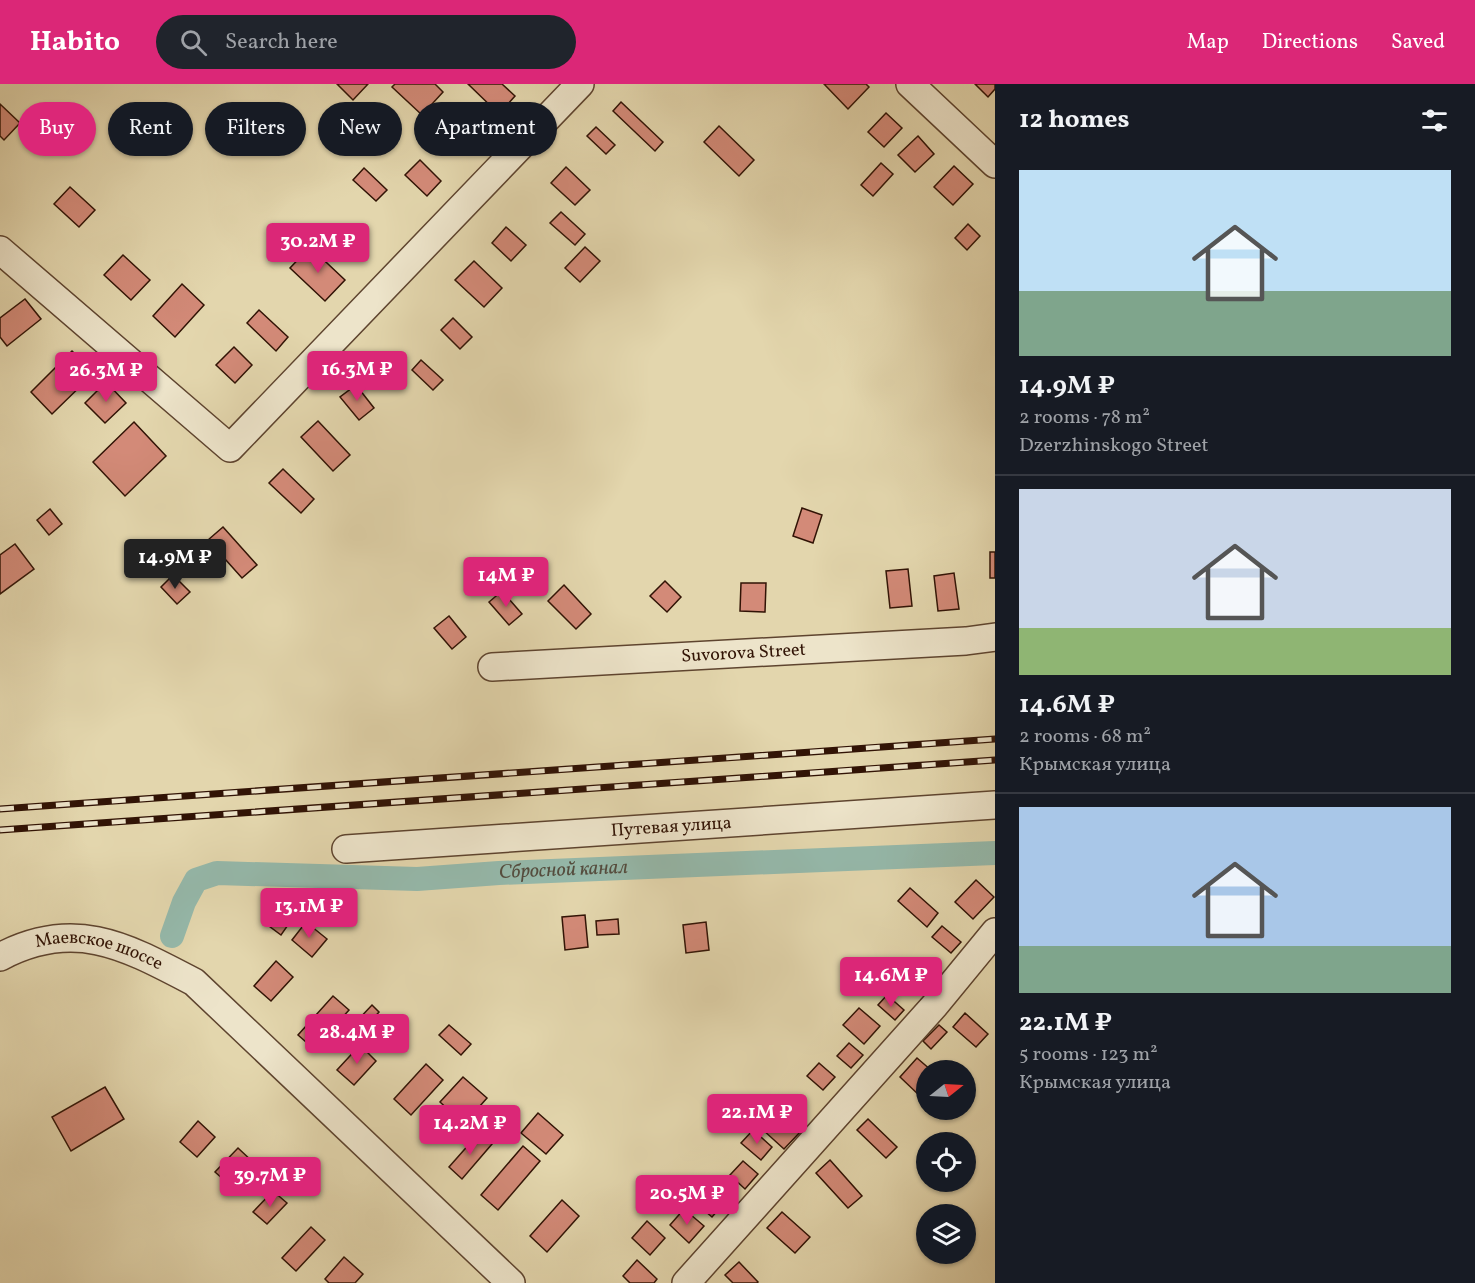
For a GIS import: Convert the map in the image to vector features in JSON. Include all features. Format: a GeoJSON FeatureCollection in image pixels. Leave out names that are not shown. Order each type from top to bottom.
{"type":"FeatureCollection","features":[{"type":"Feature","properties":{"kind":"street"},"geometry":{"type":"LineString","coordinates":[[0,250],[230,448],[580,84]]}},
{"type":"Feature","properties":{"kind":"street"},"geometry":{"type":"LineString","coordinates":[[910,84],[995,164]]}},
{"type":"Feature","properties":{"kind":"street","name":"Suvorova Street"},"geometry":{"type":"LineString","coordinates":[[492,667],[966,641],[995,637]]}},
{"type":"Feature","properties":{"kind":"street","name":"Путевая улица"},"geometry":{"type":"LineString","coordinates":[[346,849],[995,805]]}},
{"type":"Feature","properties":{"kind":"street"},"geometry":{"type":"LineString","coordinates":[[686,1283],[935,1005],[995,932]]}},
{"type":"Feature","properties":{"kind":"street","name":"Маевское шоссе"},"geometry":{"type":"LineString","coordinates":[[0,957],[24,946],[61,939],[103,940],[144,956],[194,982],[511,1283]]}},
{"type":"Feature","properties":{"kind":"building"},"geometry":{"type":"Polygon","coordinates":[[[337,84],[368,84],[353,100],[337,84]]]}},
{"type":"Feature","properties":{"kind":"building"},"geometry":{"type":"Polygon","coordinates":[[[395,84],[435,84],[443,92],[434,102],[414,102],[414,108],[392,87],[395,84]]]}},
{"type":"Feature","properties":{"kind":"building"},"geometry":{"type":"Polygon","coordinates":[[[468,84],[502,84],[515,96],[510,102],[487,102],[468,84]]]}},
{"type":"Feature","properties":{"kind":"building"},"geometry":{"type":"Polygon","coordinates":[[[824,84],[866,84],[869,87],[848,109],[824,84]]]}},
{"type":"Feature","properties":{"kind":"building"},"geometry":{"type":"Polygon","coordinates":[[[975,84],[995,84],[995,89],[988,97],[975,84]]]}},
{"type":"Feature","properties":{"kind":"building"},"geometry":{"type":"Polygon","coordinates":[[[621,102],[663,142],[655,151],[613,111],[621,102]]]}},
{"type":"Feature","properties":{"kind":"building"},"geometry":{"type":"Polygon","coordinates":[[[0,104],[18,121],[18,125],[4,140],[0,136],[0,104]]]}},
{"type":"Feature","properties":{"kind":"building"},"geometry":{"type":"Polygon","coordinates":[[[886,113],[902,128],[884,147],[868,132],[886,113]]]}},
{"type":"Feature","properties":{"kind":"building"},"geometry":{"type":"Polygon","coordinates":[[[719,126],[754,160],[739,176],[704,142],[719,126]]]}},
{"type":"Feature","properties":{"kind":"building"},"geometry":{"type":"Polygon","coordinates":[[[596,127],[615,145],[606,154],[587,136],[596,127]]]}},
{"type":"Feature","properties":{"kind":"building"},"geometry":{"type":"Polygon","coordinates":[[[918,136],[934,154],[915,172],[898,155],[918,136]]]}},
{"type":"Feature","properties":{"kind":"building"},"geometry":{"type":"Polygon","coordinates":[[[420,160],[441,181],[427,196],[405,175],[420,160]]]}},
{"type":"Feature","properties":{"kind":"building"},"geometry":{"type":"Polygon","coordinates":[[[881,163],[893,174],[873,196],[861,185],[881,163]]]}},
{"type":"Feature","properties":{"kind":"building"},"geometry":{"type":"Polygon","coordinates":[[[954,166],[973,184],[953,205],[934,187],[954,166]]]}},
{"type":"Feature","properties":{"kind":"building"},"geometry":{"type":"Polygon","coordinates":[[[566,167],[590,190],[575,205],[551,183],[566,167]]]}},
{"type":"Feature","properties":{"kind":"building"},"geometry":{"type":"Polygon","coordinates":[[[364,168],[387,190],[376,201],[353,180],[364,168]]]}},
{"type":"Feature","properties":{"kind":"building"},"geometry":{"type":"Polygon","coordinates":[[[70,187],[95,210],[79,227],[54,204],[70,187]]]}},
{"type":"Feature","properties":{"kind":"building"},"geometry":{"type":"Polygon","coordinates":[[[561,212],[585,234],[575,245],[550,223],[561,212]]]}},
{"type":"Feature","properties":{"kind":"building"},"geometry":{"type":"Polygon","coordinates":[[[968,224],[980,236],[967,250],[955,238],[968,224]]]}},
{"type":"Feature","properties":{"kind":"building"},"geometry":{"type":"Polygon","coordinates":[[[506,227],[526,245],[511,261],[492,243],[506,227]]]}},
{"type":"Feature","properties":{"kind":"building"},"geometry":{"type":"Polygon","coordinates":[[[310,247],[345,280],[325,301],[290,268],[310,247]]]}},
{"type":"Feature","properties":{"kind":"building"},"geometry":{"type":"Polygon","coordinates":[[[585,247],[600,261],[580,282],[565,268],[585,247]]]}},
{"type":"Feature","properties":{"kind":"building"},"geometry":{"type":"Polygon","coordinates":[[[123,255],[150,280],[131,300],[104,275],[123,255]]]}},
{"type":"Feature","properties":{"kind":"building"},"geometry":{"type":"Polygon","coordinates":[[[474,261],[502,288],[484,307],[455,280],[474,261]]]}},
{"type":"Feature","properties":{"kind":"building"},"geometry":{"type":"Polygon","coordinates":[[[182,284],[204,305],[175,337],[153,316],[182,284]]]}},
{"type":"Feature","properties":{"kind":"building"},"geometry":{"type":"Polygon","coordinates":[[[25,299],[41,319],[7,346],[0,337],[0,318],[25,299]]]}},
{"type":"Feature","properties":{"kind":"building"},"geometry":{"type":"Polygon","coordinates":[[[259,310],[288,337],[276,351],[247,323],[259,310]]]}},
{"type":"Feature","properties":{"kind":"building"},"geometry":{"type":"Polygon","coordinates":[[[453,318],[472,337],[460,349],[441,330],[453,318]]]}},
{"type":"Feature","properties":{"kind":"building"},"geometry":{"type":"Polygon","coordinates":[[[234,347],[252,365],[235,383],[216,365],[234,347]]]}},
{"type":"Feature","properties":{"kind":"building"},"geometry":{"type":"Polygon","coordinates":[[[72,351],[94,373],[52,414],[31,392],[72,351]]]}},
{"type":"Feature","properties":{"kind":"building"},"geometry":{"type":"Polygon","coordinates":[[[421,360],[443,380],[433,390],[412,370],[421,360]]]}},
{"type":"Feature","properties":{"kind":"building"},"geometry":{"type":"Polygon","coordinates":[[[106,382],[126,403],[105,423],[85,403],[106,382]]]}},
{"type":"Feature","properties":{"kind":"building"},"geometry":{"type":"Polygon","coordinates":[[[356,385],[374,408],[359,420],[340,397],[356,385]]]}},
{"type":"Feature","properties":{"kind":"building"},"geometry":{"type":"Polygon","coordinates":[[[318,421],[350,455],[333,471],[301,437],[318,421]]]}},
{"type":"Feature","properties":{"kind":"building"},"geometry":{"type":"Polygon","coordinates":[[[134,422],[166,456],[125,496],[93,462],[134,422]]]}},
{"type":"Feature","properties":{"kind":"building"},"geometry":{"type":"Polygon","coordinates":[[[283,469],[314,499],[301,513],[269,483],[283,469]]]}},
{"type":"Feature","properties":{"kind":"building"},"geometry":{"type":"Polygon","coordinates":[[[802,508],[822,515],[813,543],[793,536],[802,508]]]}},
{"type":"Feature","properties":{"kind":"building"},"geometry":{"type":"Polygon","coordinates":[[[50,509],[62,524],[49,535],[37,520],[50,509]]]}},
{"type":"Feature","properties":{"kind":"building"},"geometry":{"type":"Polygon","coordinates":[[[223,527],[257,565],[242,578],[208,540],[223,527]]]}},
{"type":"Feature","properties":{"kind":"building"},"geometry":{"type":"Polygon","coordinates":[[[15,544],[34,569],[0,594],[0,555],[15,544]]]}},
{"type":"Feature","properties":{"kind":"building"},"geometry":{"type":"Polygon","coordinates":[[[990,552],[995,552],[995,578],[990,578],[990,552]]]}},
{"type":"Feature","properties":{"kind":"building"},"geometry":{"type":"Polygon","coordinates":[[[908,569],[912,606],[890,608],[886,571],[908,569]]]}},
{"type":"Feature","properties":{"kind":"building"},"geometry":{"type":"Polygon","coordinates":[[[954,573],[959,609],[938,611],[934,576],[954,573]]]}},
{"type":"Feature","properties":{"kind":"building"},"geometry":{"type":"Polygon","coordinates":[[[173,575],[190,592],[177,604],[161,587],[173,575]]]}},
{"type":"Feature","properties":{"kind":"building"},"geometry":{"type":"Polygon","coordinates":[[[665,581],[681,597],[667,612],[650,596],[665,581]]]}},
{"type":"Feature","properties":{"kind":"building"},"geometry":{"type":"Polygon","coordinates":[[[741,583],[766,583],[765,612],[740,611],[741,583]]]}},
{"type":"Feature","properties":{"kind":"building"},"geometry":{"type":"Polygon","coordinates":[[[564,585],[591,614],[576,629],[548,601],[564,585]]]}},
{"type":"Feature","properties":{"kind":"building"},"geometry":{"type":"Polygon","coordinates":[[[502,591],[522,614],[509,625],[489,602],[502,591]]]}},
{"type":"Feature","properties":{"kind":"building"},"geometry":{"type":"Polygon","coordinates":[[[449,616],[466,637],[452,649],[434,628],[449,616]]]}},
{"type":"Feature","properties":{"kind":"building"},"geometry":{"type":"Polygon","coordinates":[[[976,880],[994,897],[973,919],[955,902],[976,880]]]}},
{"type":"Feature","properties":{"kind":"building"},"geometry":{"type":"Polygon","coordinates":[[[910,888],[938,913],[927,927],[898,901],[910,888]]]}},
{"type":"Feature","properties":{"kind":"building"},"geometry":{"type":"Polygon","coordinates":[[[585,915],[588,947],[565,950],[562,917],[585,915]]]}},
{"type":"Feature","properties":{"kind":"building"},"geometry":{"type":"Polygon","coordinates":[[[275,916],[288,925],[281,935],[269,926],[275,916]]]}},
{"type":"Feature","properties":{"kind":"building"},"geometry":{"type":"Polygon","coordinates":[[[618,919],[619,934],[597,935],[596,921],[618,919]]]}},
{"type":"Feature","properties":{"kind":"building"},"geometry":{"type":"Polygon","coordinates":[[[306,922],[327,939],[312,957],[292,940],[306,922]]]}},
{"type":"Feature","properties":{"kind":"building"},"geometry":{"type":"Polygon","coordinates":[[[706,922],[709,950],[686,953],[683,925],[706,922]]]}},
{"type":"Feature","properties":{"kind":"building"},"geometry":{"type":"Polygon","coordinates":[[[942,926],[961,942],[951,953],[932,937],[942,926]]]}},
{"type":"Feature","properties":{"kind":"building"},"geometry":{"type":"Polygon","coordinates":[[[914,958],[934,978],[917,995],[897,975],[914,958]]]}},
{"type":"Feature","properties":{"kind":"building"},"geometry":{"type":"Polygon","coordinates":[[[276,961],[293,977],[271,1001],[254,986],[276,961]]]}},
{"type":"Feature","properties":{"kind":"building"},"geometry":{"type":"Polygon","coordinates":[[[887,995],[904,1010],[895,1020],[878,1005],[887,995]]]}},
{"type":"Feature","properties":{"kind":"building"},"geometry":{"type":"Polygon","coordinates":[[[333,996],[349,1010],[314,1049],[298,1035],[333,996]]]}},
{"type":"Feature","properties":{"kind":"building"},"geometry":{"type":"Polygon","coordinates":[[[372,1005],[379,1012],[364,1029],[356,1022],[372,1005]]]}},
{"type":"Feature","properties":{"kind":"building"},"geometry":{"type":"Polygon","coordinates":[[[859,1008],[880,1026],[864,1044],[843,1025],[859,1008]]]}},
{"type":"Feature","properties":{"kind":"building"},"geometry":{"type":"Polygon","coordinates":[[[965,1013],[988,1034],[976,1047],[953,1027],[965,1013]]]}},
{"type":"Feature","properties":{"kind":"building"},"geometry":{"type":"Polygon","coordinates":[[[449,1025],[471,1044],[461,1055],[439,1035],[449,1025]]]}},
{"type":"Feature","properties":{"kind":"building"},"geometry":{"type":"Polygon","coordinates":[[[939,1025],[947,1032],[931,1049],[923,1041],[939,1025]]]}},
{"type":"Feature","properties":{"kind":"building"},"geometry":{"type":"Polygon","coordinates":[[[849,1043],[863,1055],[851,1068],[837,1056],[849,1043]]]}},
{"type":"Feature","properties":{"kind":"building"},"geometry":{"type":"Polygon","coordinates":[[[360,1045],[376,1061],[354,1085],[337,1070],[360,1045]]]}},
{"type":"Feature","properties":{"kind":"building"},"geometry":{"type":"Polygon","coordinates":[[[917,1058],[919,1060],[916,1060],[916,1092],[900,1077],[917,1058]]]}},
{"type":"Feature","properties":{"kind":"building"},"geometry":{"type":"Polygon","coordinates":[[[819,1063],[835,1077],[823,1090],[807,1076],[819,1063]]]}},
{"type":"Feature","properties":{"kind":"building"},"geometry":{"type":"Polygon","coordinates":[[[426,1064],[443,1080],[411,1115],[394,1099],[426,1064]]]}},
{"type":"Feature","properties":{"kind":"building"},"geometry":{"type":"Polygon","coordinates":[[[463,1077],[487,1098],[464,1124],[440,1102],[463,1077]]]}},
{"type":"Feature","properties":{"kind":"building"},"geometry":{"type":"Polygon","coordinates":[[[105,1087],[124,1119],[71,1151],[52,1117],[105,1087]]]}},
{"type":"Feature","properties":{"kind":"building"},"geometry":{"type":"Polygon","coordinates":[[[780,1109],[803,1129],[784,1149],[763,1130],[780,1109]]]}},
{"type":"Feature","properties":{"kind":"building"},"geometry":{"type":"Polygon","coordinates":[[[538,1113],[563,1135],[546,1154],[521,1133],[538,1113]]]}},
{"type":"Feature","properties":{"kind":"building"},"geometry":{"type":"Polygon","coordinates":[[[868,1119],[897,1147],[886,1158],[857,1130],[868,1119]]]}},
{"type":"Feature","properties":{"kind":"building"},"geometry":{"type":"Polygon","coordinates":[[[198,1121],[215,1137],[197,1157],[180,1142],[198,1121]]]}},
{"type":"Feature","properties":{"kind":"building"},"geometry":{"type":"Polygon","coordinates":[[[753,1130],[772,1147],[761,1160],[741,1143],[753,1130]]]}},
{"type":"Feature","properties":{"kind":"building"},"geometry":{"type":"Polygon","coordinates":[[[479,1133],[492,1144],[462,1179],[449,1167],[479,1133]]]}},
{"type":"Feature","properties":{"kind":"building"},"geometry":{"type":"Polygon","coordinates":[[[523,1146],[540,1161],[498,1210],[481,1195],[523,1146]]]}},
{"type":"Feature","properties":{"kind":"building"},"geometry":{"type":"Polygon","coordinates":[[[238,1148],[254,1163],[232,1187],[215,1172],[238,1148]]]}},
{"type":"Feature","properties":{"kind":"building"},"geometry":{"type":"Polygon","coordinates":[[[830,1160],[862,1196],[848,1208],[816,1173],[830,1160]]]}},
{"type":"Feature","properties":{"kind":"building"},"geometry":{"type":"Polygon","coordinates":[[[743,1161],[758,1174],[745,1189],[730,1175],[743,1161]]]}},
{"type":"Feature","properties":{"kind":"building"},"geometry":{"type":"Polygon","coordinates":[[[707,1183],[726,1201],[712,1217],[692,1200],[707,1183]]]}},
{"type":"Feature","properties":{"kind":"building"},"geometry":{"type":"Polygon","coordinates":[[[273,1191],[287,1203],[267,1224],[253,1212],[273,1191]]]}},
{"type":"Feature","properties":{"kind":"building"},"geometry":{"type":"Polygon","coordinates":[[[562,1200],[579,1216],[547,1252],[530,1236],[562,1200]]]}},
{"type":"Feature","properties":{"kind":"building"},"geometry":{"type":"Polygon","coordinates":[[[684,1209],[704,1226],[689,1243],[670,1225],[684,1209]]]}},
{"type":"Feature","properties":{"kind":"building"},"geometry":{"type":"Polygon","coordinates":[[[782,1212],[810,1237],[795,1253],[767,1228],[782,1212]]]}},
{"type":"Feature","properties":{"kind":"building"},"geometry":{"type":"Polygon","coordinates":[[[647,1221],[665,1238],[650,1255],[632,1238],[647,1221]]]}},
{"type":"Feature","properties":{"kind":"building"},"geometry":{"type":"Polygon","coordinates":[[[311,1227],[325,1240],[296,1271],[282,1258],[311,1227]]]}},
{"type":"Feature","properties":{"kind":"building"},"geometry":{"type":"Polygon","coordinates":[[[344,1257],[363,1274],[355,1283],[329,1283],[325,1279],[344,1257]]]}},
{"type":"Feature","properties":{"kind":"building"},"geometry":{"type":"Polygon","coordinates":[[[637,1260],[657,1279],[654,1283],[630,1283],[623,1276],[637,1260]]]}},
{"type":"Feature","properties":{"kind":"building"},"geometry":{"type":"Polygon","coordinates":[[[739,1262],[757,1283],[733,1283],[725,1275],[739,1262]]]}},
{"type":"Feature","properties":{"kind":"waterway","name":"Сбросной канал"},"geometry":{"type":"LineString","coordinates":[[172,936],[184,902],[196,880],[217,873],[417,879],[499,873],[995,853]]}},
{"type":"Feature","properties":{"kind":"railway"},"geometry":{"type":"LineString","coordinates":[[0,809],[995,739]]}},
{"type":"Feature","properties":{"kind":"railway"},"geometry":{"type":"LineString","coordinates":[[0,830],[995,760]]}}]}
